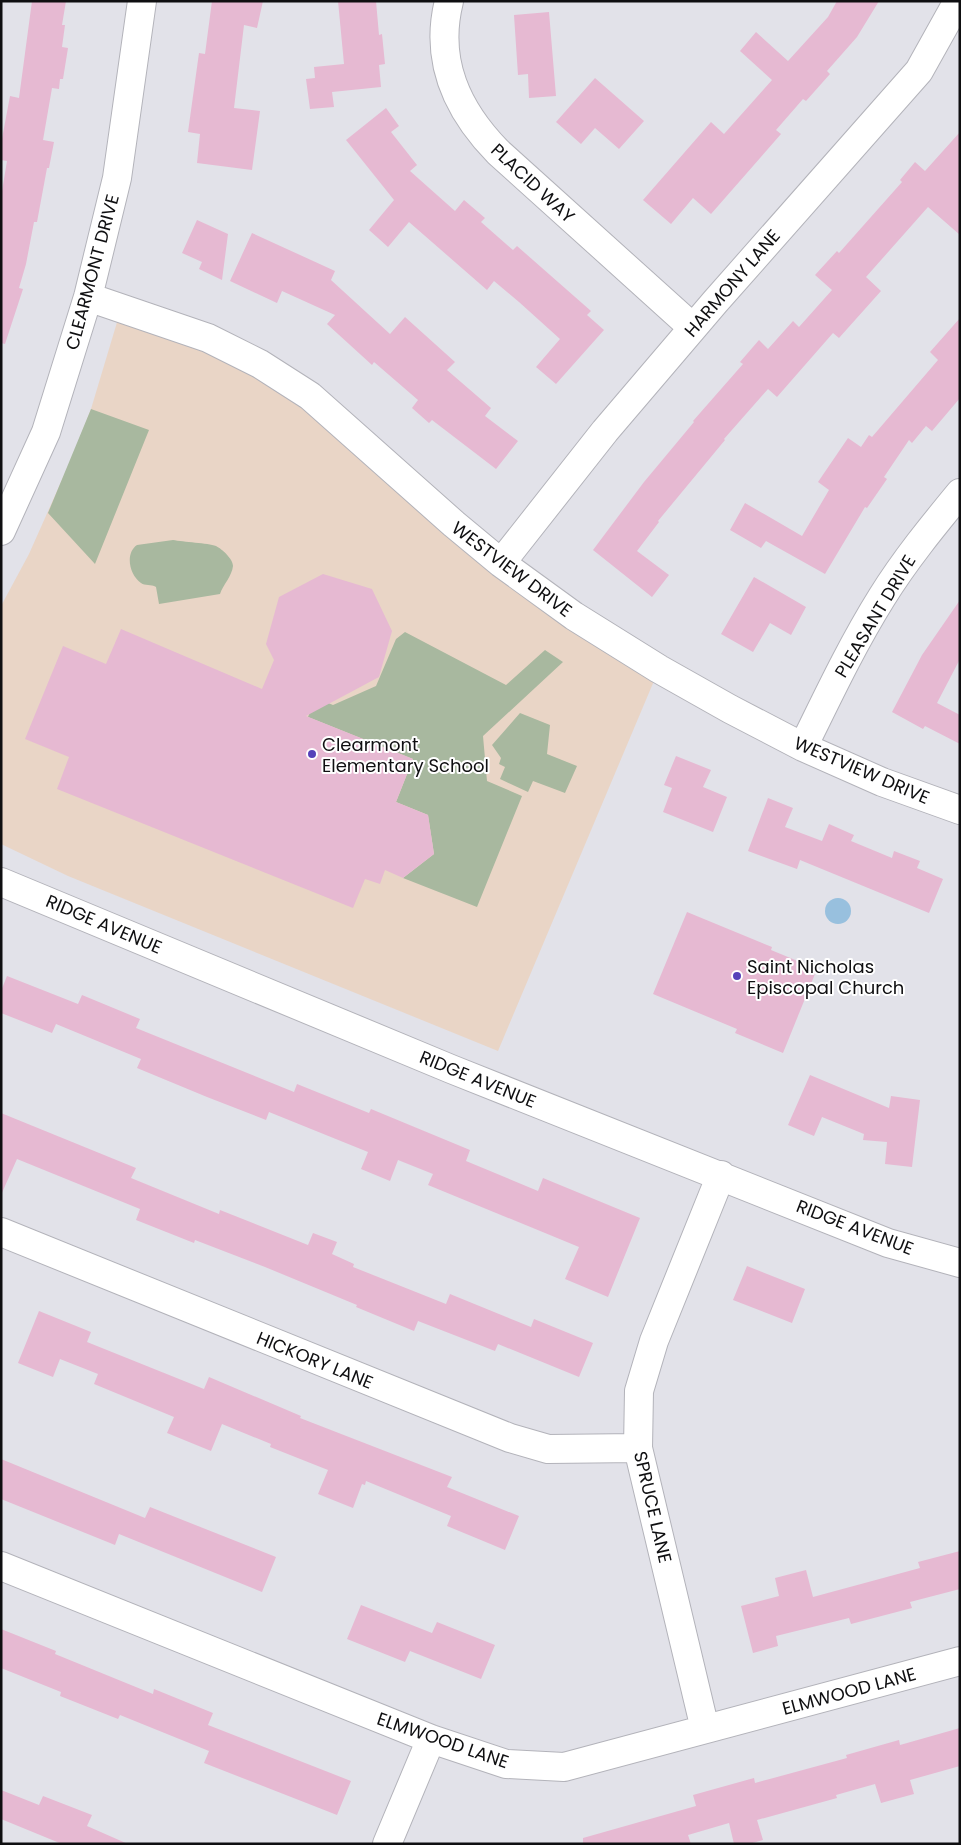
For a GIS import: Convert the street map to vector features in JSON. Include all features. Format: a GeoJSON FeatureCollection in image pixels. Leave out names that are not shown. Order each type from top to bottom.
{"type":"FeatureCollection","features":[{"type":"Feature","properties":{"kind":"street","name":"CLEARMONT DRIVE"},"geometry":{"type":"LineString","coordinates":[[1,531],[46,432],[88,297],[117,178],[142,1]]}},
{"type":"Feature","properties":{"kind":"street","name":"PLACID WAY"},"geometry":{"type":"LineString","coordinates":[[449,1],[446,14],[444,48],[448,72],[466,114],[480,133],[498,152],[692,327]]}},
{"type":"Feature","properties":{"kind":"street","name":"HARMONY LANE"},"geometry":{"type":"LineString","coordinates":[[501,563],[604,431],[692,327],[919,71],[958,1]]}},
{"type":"Feature","properties":{"kind":"street","name":"WESTVIEW DRIVE"},"geometry":{"type":"LineString","coordinates":[[88,297],[208,338],[260,364],[310,396],[454,524],[501,563],[574,616],[659,669],[803,747],[882,782],[960,810]]}},
{"type":"Feature","properties":{"kind":"street","name":"PLEASANT DRIVE"},"geometry":{"type":"LineString","coordinates":[[803,747],[856,641],[882,596],[923,537],[960,493]]}},
{"type":"Feature","properties":{"kind":"street","name":"RIDGE AVENUE"},"geometry":{"type":"LineString","coordinates":[[1,882],[451,1069],[888,1243],[960,1263]]}},
{"type":"Feature","properties":{"kind":"street","name":"SPRUCE LANE"},"geometry":{"type":"LineString","coordinates":[[705,1729],[638,1448],[639,1391],[654,1341],[721,1175]]}},
{"type":"Feature","properties":{"kind":"street","name":"HICKORY LANE"},"geometry":{"type":"LineString","coordinates":[[1,1232],[510,1438],[548,1449],[638,1448]]}},
{"type":"Feature","properties":{"kind":"street","name":"ELMWOOD LANE"},"geometry":{"type":"LineString","coordinates":[[1,1566],[431,1739],[506,1764],[564,1767],[960,1661]]}},
{"type":"Feature","properties":{"kind":"street"},"geometry":{"type":"LineString","coordinates":[[387,1844],[431,1739]]}},
{"type":"Feature","properties":{"kind":"shaded area","name":"Clearmont Elementary School"},"geometry":{"type":"Polygon","coordinates":[[[121,309],[208,338],[659,669],[498,1051],[68,876],[1,844],[1,606],[29,554],[73,455],[91,409],[121,309]]]}},
{"type":"Feature","properties":{"kind":"green space"},"geometry":{"type":"Polygon","coordinates":[[[91,409],[149,430],[95,564],[48,513],[91,409]]]}},
{"type":"Feature","properties":{"kind":"green space"},"geometry":{"type":"Polygon","coordinates":[[[173,540],[216,546],[227,554],[233,566],[220,594],[159,604],[156,587],[143,584],[137,579],[131,570],[130,564],[133,549],[137,545],[173,540]]]}},
{"type":"Feature","properties":{"kind":"green space"},"geometry":{"type":"Polygon","coordinates":[[[405,632],[506,685],[545,650],[563,662],[483,736],[487,781],[522,796],[477,907],[403,878],[434,854],[428,815],[396,802],[413,759],[308,717],[316,698],[333,705],[376,686],[396,639],[405,632]]]}},
{"type":"Feature","properties":{"kind":"green space"},"geometry":{"type":"Polygon","coordinates":[[[520,713],[550,725],[547,754],[577,766],[565,793],[533,781],[528,792],[500,779],[505,767],[499,764],[501,758],[492,745],[520,713]]]}},
{"type":"Feature","properties":{"kind":"water"},"geometry":{"type":"Polygon","coordinates":[[[838,898],[847,902],[851,911],[847,920],[838,924],[829,920],[825,911],[829,902],[838,898]]]}},
{"type":"Feature","properties":{"kind":"building"},"geometry":{"type":"Polygon","coordinates":[[[32,1],[66,1],[62,25],[65,25],[62,47],[68,48],[63,79],[60,79],[59,89],[52,88],[43,140],[54,142],[37,222],[34,222],[26,264],[19,288],[23,289],[5,344],[1,343],[1,197],[7,161],[1,160],[1,144],[10,96],[19,98],[32,1]]]}},
{"type":"Feature","properties":{"kind":"building"},"geometry":{"type":"Polygon","coordinates":[[[212,1],[263,1],[257,28],[244,25],[234,108],[260,111],[252,170],[197,163],[200,134],[188,132],[199,53],[205,54],[212,1]]]}},
{"type":"Feature","properties":{"kind":"building"},"geometry":{"type":"Polygon","coordinates":[[[338,1],[376,1],[379,35],[382,34],[385,64],[379,65],[381,87],[332,92],[334,107],[310,109],[306,79],[315,78],[314,67],[344,64],[338,1]]]}},
{"type":"Feature","properties":{"kind":"building"},"geometry":{"type":"Polygon","coordinates":[[[837,1],[879,1],[857,37],[827,71],[830,74],[806,101],[803,99],[776,130],[781,134],[711,214],[693,198],[671,224],[643,200],[711,122],[724,134],[772,80],[740,51],[756,32],[788,61],[828,17],[837,1]]]}},
{"type":"Feature","properties":{"kind":"building"},"geometry":{"type":"Polygon","coordinates":[[[549,12],[556,96],[529,98],[528,74],[518,75],[514,15],[549,12]]]}},
{"type":"Feature","properties":{"kind":"building"},"geometry":{"type":"Polygon","coordinates":[[[595,78],[644,121],[619,149],[595,128],[581,144],[556,122],[595,78]]]}},
{"type":"Feature","properties":{"kind":"building"},"geometry":{"type":"Polygon","coordinates":[[[386,108],[399,126],[391,132],[417,165],[410,171],[455,211],[464,200],[485,218],[481,222],[513,250],[517,246],[591,311],[587,315],[604,330],[556,384],[536,367],[560,339],[494,281],[487,290],[409,222],[388,247],[369,230],[394,200],[346,140],[386,108]]]}},
{"type":"Feature","properties":{"kind":"building"},"geometry":{"type":"Polygon","coordinates":[[[960,132],[960,235],[928,207],[866,277],[881,291],[839,338],[833,333],[777,397],[768,389],[724,439],[658,521],[637,551],[669,575],[652,597],[593,550],[693,421],[743,364],[740,362],[759,340],[768,349],[793,321],[799,327],[832,290],[815,275],[837,251],[839,253],[902,182],[900,180],[915,162],[925,171],[960,132]]]}},
{"type":"Feature","properties":{"kind":"building"},"geometry":{"type":"Polygon","coordinates":[[[197,220],[228,234],[222,280],[199,269],[202,262],[182,253],[197,220]]]}},
{"type":"Feature","properties":{"kind":"building"},"geometry":{"type":"Polygon","coordinates":[[[252,233],[335,271],[331,280],[390,334],[405,317],[455,362],[447,370],[491,408],[485,416],[518,441],[496,469],[432,420],[429,423],[412,408],[418,400],[374,362],[372,365],[327,324],[335,315],[282,291],[277,303],[230,281],[252,233]]]}},
{"type":"Feature","properties":{"kind":"building"},"geometry":{"type":"Polygon","coordinates":[[[960,318],[960,398],[932,431],[926,426],[912,443],[909,440],[884,477],[887,479],[867,508],[865,507],[825,574],[766,541],[761,548],[730,530],[745,503],[802,536],[829,490],[818,482],[848,438],[861,447],[869,435],[872,437],[938,360],[930,352],[960,318]]]}},
{"type":"Feature","properties":{"kind":"building"},"geometry":{"type":"Polygon","coordinates":[[[323,574],[372,589],[392,631],[379,677],[306,716],[413,759],[396,802],[428,815],[434,854],[403,878],[385,870],[380,884],[365,879],[353,908],[57,789],[69,757],[25,739],[63,646],[106,664],[121,629],[262,689],[274,660],[266,644],[279,597],[323,574]]]}},
{"type":"Feature","properties":{"kind":"building"},"geometry":{"type":"Polygon","coordinates":[[[754,577],[806,607],[791,635],[770,623],[753,652],[721,634],[754,577]]]}},
{"type":"Feature","properties":{"kind":"building"},"geometry":{"type":"Polygon","coordinates":[[[960,600],[960,659],[937,703],[960,715],[960,744],[925,726],[923,729],[892,712],[922,655],[960,600]]]}},
{"type":"Feature","properties":{"kind":"building"},"geometry":{"type":"Polygon","coordinates":[[[676,756],[711,770],[703,787],[727,797],[713,832],[663,812],[672,788],[664,785],[676,756]]]}},
{"type":"Feature","properties":{"kind":"building"},"geometry":{"type":"Polygon","coordinates":[[[768,798],[793,808],[785,827],[822,841],[829,824],[854,835],[851,841],[892,858],[894,851],[920,861],[917,868],[943,879],[929,913],[800,860],[797,869],[748,851],[768,798]]]}},
{"type":"Feature","properties":{"kind":"building","name":"Saint Nicholas Episcopal Church"},"geometry":{"type":"Polygon","coordinates":[[[687,912],[772,947],[771,950],[817,969],[783,1053],[735,1033],[737,1029],[653,994],[687,912]]]}},
{"type":"Feature","properties":{"kind":"building"},"geometry":{"type":"Polygon","coordinates":[[[7,976],[78,1004],[82,995],[140,1019],[136,1028],[294,1092],[297,1084],[369,1113],[371,1109],[470,1150],[466,1161],[538,1191],[543,1178],[640,1218],[608,1297],[565,1279],[579,1247],[428,1185],[433,1174],[398,1160],[390,1181],[361,1169],[368,1152],[269,1112],[266,1120],[207,1097],[137,1068],[141,1059],[56,1024],[52,1033],[1,1013],[1,991],[7,976]]]}},
{"type":"Feature","properties":{"kind":"building"},"geometry":{"type":"Polygon","coordinates":[[[810,1075],[889,1108],[891,1096],[920,1100],[912,1167],[885,1164],[887,1142],[863,1140],[864,1134],[822,1117],[814,1136],[788,1125],[810,1075]]]}},
{"type":"Feature","properties":{"kind":"building"},"geometry":{"type":"Polygon","coordinates":[[[1,1113],[136,1168],[131,1178],[219,1214],[220,1210],[308,1245],[313,1233],[337,1242],[332,1254],[354,1264],[353,1267],[446,1304],[450,1294],[531,1327],[534,1319],[593,1343],[579,1377],[498,1344],[495,1351],[418,1321],[414,1331],[265,1267],[195,1240],[194,1243],[136,1220],[140,1209],[17,1159],[1,1195],[1,1113]]]}},
{"type":"Feature","properties":{"kind":"building"},"geometry":{"type":"Polygon","coordinates":[[[747,1266],[805,1289],[792,1323],[733,1300],[747,1266]]]}},
{"type":"Feature","properties":{"kind":"building"},"geometry":{"type":"Polygon","coordinates":[[[39,1311],[91,1332],[87,1342],[204,1389],[209,1377],[301,1416],[300,1418],[452,1477],[447,1487],[519,1516],[505,1550],[447,1526],[451,1516],[366,1481],[365,1485],[362,1484],[353,1508],[318,1494],[328,1470],[270,1447],[271,1444],[222,1424],[211,1451],[167,1433],[174,1417],[94,1384],[98,1374],[60,1359],[53,1377],[18,1363],[39,1311]]]}},
{"type":"Feature","properties":{"kind":"building"},"geometry":{"type":"Polygon","coordinates":[[[1,1459],[145,1518],[150,1507],[276,1557],[262,1592],[119,1534],[115,1545],[1,1499],[1,1459]]]}},
{"type":"Feature","properties":{"kind":"building"},"geometry":{"type":"Polygon","coordinates":[[[960,1551],[960,1589],[910,1602],[912,1608],[851,1624],[849,1618],[776,1636],[778,1646],[753,1653],[741,1606],[779,1596],[775,1578],[806,1570],[813,1597],[920,1568],[918,1562],[960,1551]]]}},
{"type":"Feature","properties":{"kind":"building"},"geometry":{"type":"Polygon","coordinates":[[[361,1605],[432,1633],[437,1622],[495,1645],[481,1679],[410,1651],[405,1662],[347,1639],[361,1605]]]}},
{"type":"Feature","properties":{"kind":"building"},"geometry":{"type":"Polygon","coordinates":[[[1,1629],[56,1651],[55,1654],[153,1694],[154,1689],[213,1713],[208,1725],[351,1781],[337,1815],[204,1763],[209,1751],[120,1715],[118,1719],[60,1696],[61,1692],[1,1668],[1,1629]]]}},
{"type":"Feature","properties":{"kind":"building"},"geometry":{"type":"Polygon","coordinates":[[[960,1728],[960,1766],[910,1780],[914,1794],[881,1803],[875,1784],[836,1795],[837,1798],[757,1820],[763,1840],[749,1844],[734,1844],[729,1823],[688,1835],[691,1844],[583,1844],[583,1838],[696,1806],[693,1795],[754,1778],[755,1783],[847,1758],[846,1755],[899,1740],[900,1745],[960,1728]]]}},
{"type":"Feature","properties":{"kind":"building"},"geometry":{"type":"Polygon","coordinates":[[[1,1790],[39,1805],[43,1796],[92,1815],[87,1826],[128,1844],[62,1844],[1,1819],[1,1790]]]}},
{"type":"Feature","properties":{"kind":"place","name":"Clearmont Elementary School"},"geometry":{"type":"Point","coordinates":[312,754]}},
{"type":"Feature","properties":{"kind":"place","name":"Saint Nicholas Episcopal Church"},"geometry":{"type":"Point","coordinates":[737,976]}}]}
